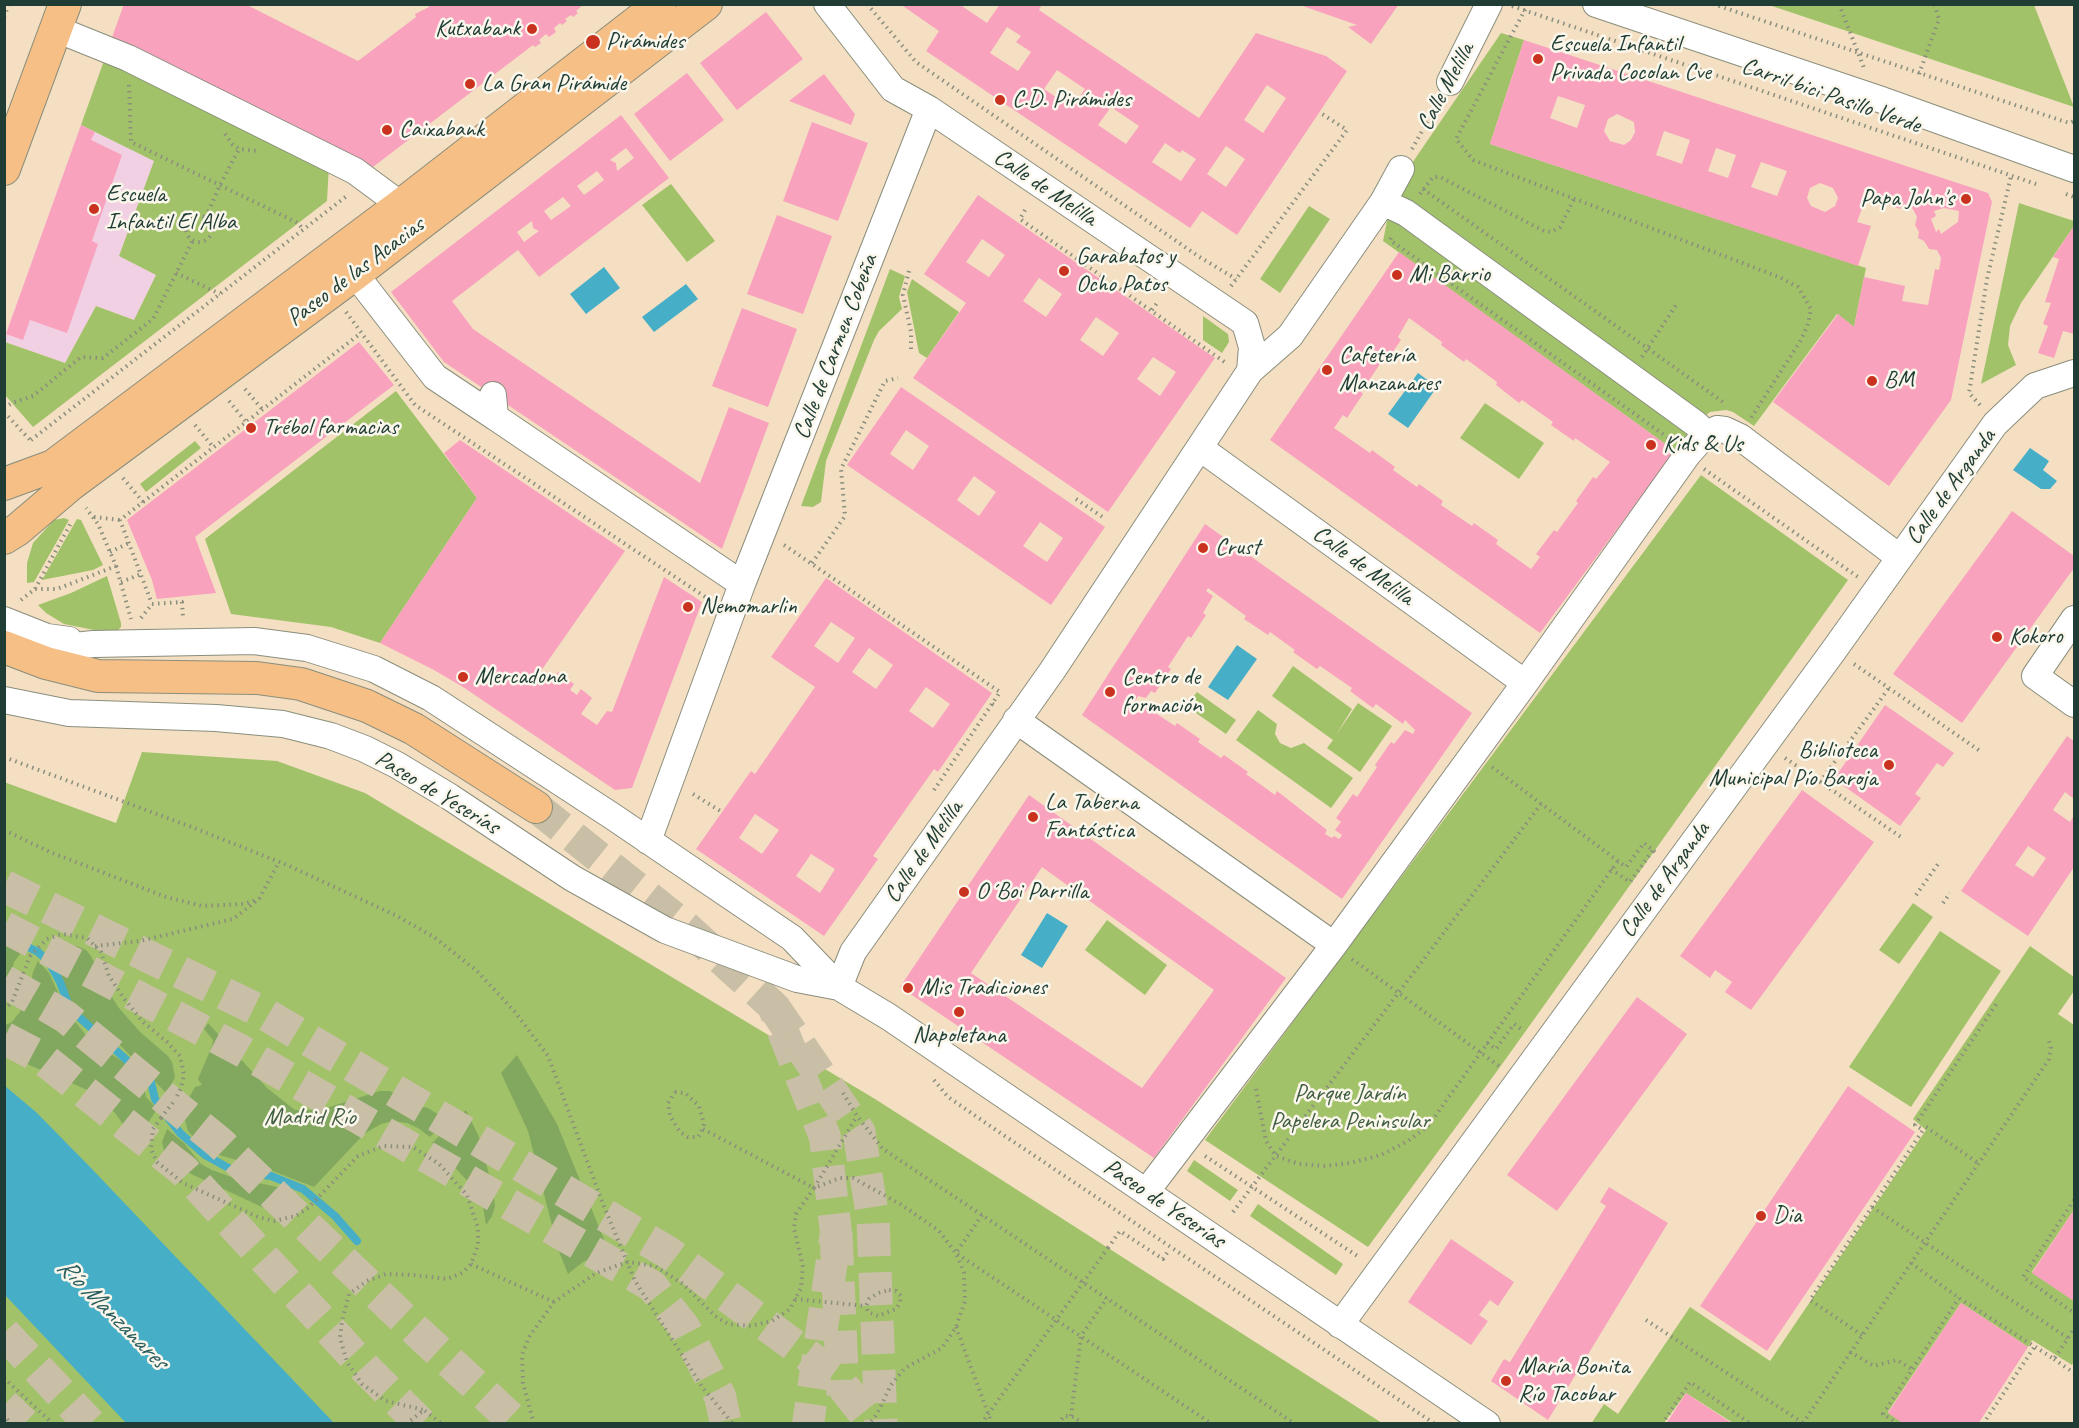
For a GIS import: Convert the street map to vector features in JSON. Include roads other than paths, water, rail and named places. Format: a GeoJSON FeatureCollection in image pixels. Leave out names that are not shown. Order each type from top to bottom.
{"type":"FeatureCollection","features":[{"type":"Feature","properties":{"kind":"main road","name":"Paseo de las Acacias"},"geometry":{"type":"LineString","coordinates":[[4,484],[53,465],[401,205],[660,4]]}},
{"type":"Feature","properties":{"kind":"main road","name":"Paseo de las Acacias"},"geometry":{"type":"LineString","coordinates":[[4,537],[17,530],[70,485],[355,274],[705,4]]}},
{"type":"Feature","properties":{"kind":"main road"},"geometry":{"type":"LineString","coordinates":[[4,169],[60,17]]}},
{"type":"Feature","properties":{"kind":"main road","name":"Paseo de Yeserías"},"geometry":{"type":"LineString","coordinates":[[10,650],[46,663],[98,676],[257,678],[301,684],[367,706],[414,729],[536,807]]}},
{"type":"Feature","properties":{"kind":"street","name":"Calle de Melilla"},"geometry":{"type":"LineString","coordinates":[[827,4],[892,89],[929,109],[1245,323],[1252,347],[1238,367],[1200,448],[1052,671],[853,952],[839,987]]}},
{"type":"Feature","properties":{"kind":"street","name":"Calle Melilla"},"geometry":{"type":"LineString","coordinates":[[1450,82],[1489,4]]}},
{"type":"Feature","properties":{"kind":"street"},"geometry":{"type":"LineString","coordinates":[[1606,6],[1879,99],[2074,169]]}},
{"type":"Feature","properties":{"kind":"street"},"geometry":{"type":"LineString","coordinates":[[60,17],[128,58],[355,171],[401,205]]}},
{"type":"Feature","properties":{"kind":"street","name":"Calle de Carmen Cobeña"},"geometry":{"type":"LineString","coordinates":[[648,841],[742,584],[929,109]]}},
{"type":"Feature","properties":{"kind":"street","name":"Calle de Melilla"},"geometry":{"type":"LineString","coordinates":[[1238,367],[1290,336],[1383,202],[1401,169]]}},
{"type":"Feature","properties":{"kind":"street"},"geometry":{"type":"LineString","coordinates":[[1383,202],[1406,213],[1696,424],[1706,434]]}},
{"type":"Feature","properties":{"kind":"street"},"geometry":{"type":"LineString","coordinates":[[355,274],[435,376],[494,406],[742,584]]}},
{"type":"Feature","properties":{"kind":"street","name":"Calle de Arganda"},"geometry":{"type":"LineString","coordinates":[[1340,1325],[1834,650],[1995,424],[2035,386],[2074,373]]}},
{"type":"Feature","properties":{"kind":"street"},"geometry":{"type":"LineString","coordinates":[[1146,1192],[1334,945],[1688,454],[1706,434],[1717,429],[1740,437],[1899,557]]}},
{"type":"Feature","properties":{"kind":"street","name":"Calle de Melilla"},"geometry":{"type":"LineString","coordinates":[[1200,448],[1525,683]]}},
{"type":"Feature","properties":{"kind":"street"},"geometry":{"type":"LineString","coordinates":[[2074,619],[2035,676],[2074,704]]}},
{"type":"Feature","properties":{"kind":"street","name":"Paseo de Yeserías"},"geometry":{"type":"LineString","coordinates":[[4,620],[47,637],[93,644]]}},
{"type":"Feature","properties":{"kind":"street","name":"Paseo de Yeserías"},"geometry":{"type":"LineString","coordinates":[[10,650],[93,644],[254,641],[307,648],[374,669],[431,698],[792,938],[839,987],[889,1017],[1487,1424]]}},
{"type":"Feature","properties":{"kind":"street","name":"Paseo de Yeserías"},"geometry":{"type":"LineString","coordinates":[[4,700],[69,713],[216,718],[283,724],[330,736],[365,749],[397,765],[450,797],[572,878],[665,930],[797,979],[839,987]]}},
{"type":"Feature","properties":{"kind":"street"},"geometry":{"type":"LineString","coordinates":[[1017,720],[1334,945]]}},
{"type":"Feature","properties":{"kind":"water"},"geometry":{"type":"Polygon","coordinates":[[[604,267],[620,288],[586,314],[570,294],[604,267]]]}},
{"type":"Feature","properties":{"kind":"water"},"geometry":{"type":"Polygon","coordinates":[[[686,284],[698,299],[654,332],[642,317],[686,284]]]}},
{"type":"Feature","properties":{"kind":"water"},"geometry":{"type":"Polygon","coordinates":[[[1418,373],[1437,387],[1408,428],[1388,414],[1418,373]]]}},
{"type":"Feature","properties":{"kind":"water"},"geometry":{"type":"Polygon","coordinates":[[[2030,448],[2049,461],[2043,470],[2057,481],[2050,489],[2041,489],[2013,470],[2030,448]]]}},
{"type":"Feature","properties":{"kind":"water"},"geometry":{"type":"Polygon","coordinates":[[[1237,645],[1257,659],[1228,700],[1208,687],[1237,645]]]}},
{"type":"Feature","properties":{"kind":"water"},"geometry":{"type":"Polygon","coordinates":[[[1047,913],[1068,926],[1042,968],[1021,955],[1047,913]]]}},
{"type":"Feature","properties":{"kind":"water","name":"Río Manzanares"},"geometry":{"type":"Polygon","coordinates":[[[5,1086],[36,1112],[91,1168],[334,1423],[126,1423],[5,1295],[5,1086]]]}},
{"type":"Feature","properties":{"kind":"waterway"},"geometry":{"type":"LineString","coordinates":[[4,935],[38,952],[49,962],[60,982],[70,1009],[151,1082],[155,1099],[169,1119],[180,1133],[205,1155],[234,1171],[271,1176],[303,1189],[335,1216],[357,1241]]}},
{"type":"Feature","properties":{"kind":"tunnel"},"geometry":{"type":"LineString","coordinates":[[536,807],[687,928],[773,1006],[825,1137],[836,1233],[808,1424]]}},
{"type":"Feature","properties":{"kind":"tunnel"},"geometry":{"type":"LineString","coordinates":[[4,886],[260,1011],[669,1253],[834,1375],[873,1424]]}},
{"type":"Feature","properties":{"kind":"tunnel"},"geometry":{"type":"LineString","coordinates":[[4,927],[240,1050],[652,1286],[684,1327],[720,1396],[726,1424]]}},
{"type":"Feature","properties":{"kind":"tunnel"},"geometry":{"type":"LineString","coordinates":[[4,981],[66,1017],[220,1143],[517,1424]]}},
{"type":"Feature","properties":{"kind":"tunnel"},"geometry":{"type":"LineString","coordinates":[[773,1006],[859,1132],[873,1219],[881,1424]]}},
{"type":"Feature","properties":{"kind":"tunnel"},"geometry":{"type":"LineString","coordinates":[[4,1038],[42,1058],[184,1171],[365,1368],[421,1424]]}},
{"type":"Feature","properties":{"kind":"tunnel"},"geometry":{"type":"LineString","coordinates":[[836,1233],[843,1395]]}},
{"type":"Feature","properties":{"kind":"tunnel"},"geometry":{"type":"LineString","coordinates":[[4,1333],[90,1424]]}},
{"type":"Feature","properties":{"kind":"tunnel"},"geometry":{"type":"LineString","coordinates":[[4,1405],[24,1424]]}},
{"type":"Feature","properties":{"kind":"place","name":"Kutxabank"},"geometry":{"type":"Point","coordinates":[532,29]}},
{"type":"Feature","properties":{"kind":"place","name":"Pirámides"},"geometry":{"type":"Point","coordinates":[593,42]}},
{"type":"Feature","properties":{"kind":"place","name":"Escuela Infantil Privada Cocolan Cve"},"geometry":{"type":"Point","coordinates":[1538,59]}},
{"type":"Feature","properties":{"kind":"place","name":"La Gran Pirámide"},"geometry":{"type":"Point","coordinates":[470,84]}},
{"type":"Feature","properties":{"kind":"place","name":"C.D. Pirámides"},"geometry":{"type":"Point","coordinates":[1000,100]}},
{"type":"Feature","properties":{"kind":"place","name":"Caixabank"},"geometry":{"type":"Point","coordinates":[387,130]}},
{"type":"Feature","properties":{"kind":"place","name":"Papa John's"},"geometry":{"type":"Point","coordinates":[1966,199]}},
{"type":"Feature","properties":{"kind":"place","name":"Escuela Infantil El Alba"},"geometry":{"type":"Point","coordinates":[94,209]}},
{"type":"Feature","properties":{"kind":"place","name":"Garabatos y Ocho Patos"},"geometry":{"type":"Point","coordinates":[1064,271]}},
{"type":"Feature","properties":{"kind":"place","name":"Mi Barrio"},"geometry":{"type":"Point","coordinates":[1397,275]}},
{"type":"Feature","properties":{"kind":"place","name":"Cafetería Manzanares"},"geometry":{"type":"Point","coordinates":[1327,370]}},
{"type":"Feature","properties":{"kind":"place","name":"BM"},"geometry":{"type":"Point","coordinates":[1872,381]}},
{"type":"Feature","properties":{"kind":"place","name":"Trébol farmacias"},"geometry":{"type":"Point","coordinates":[251,428]}},
{"type":"Feature","properties":{"kind":"place","name":"Kids & Us"},"geometry":{"type":"Point","coordinates":[1651,445]}},
{"type":"Feature","properties":{"kind":"place","name":"Crust"},"geometry":{"type":"Point","coordinates":[1203,548]}},
{"type":"Feature","properties":{"kind":"place","name":"Nemomarlin"},"geometry":{"type":"Point","coordinates":[688,607]}},
{"type":"Feature","properties":{"kind":"place","name":"Kokoro"},"geometry":{"type":"Point","coordinates":[1997,637]}},
{"type":"Feature","properties":{"kind":"place","name":"Mercadona"},"geometry":{"type":"Point","coordinates":[463,677]}},
{"type":"Feature","properties":{"kind":"place","name":"Centro de formación"},"geometry":{"type":"Point","coordinates":[1110,692]}},
{"type":"Feature","properties":{"kind":"place","name":"Biblioteca Municipal Pío Baroja"},"geometry":{"type":"Point","coordinates":[1889,765]}},
{"type":"Feature","properties":{"kind":"place","name":"La Taberna Fantástica"},"geometry":{"type":"Point","coordinates":[1033,817]}},
{"type":"Feature","properties":{"kind":"place","name":"O´Boi Parrilla"},"geometry":{"type":"Point","coordinates":[964,892]}},
{"type":"Feature","properties":{"kind":"place","name":"Mis Tradiciones"},"geometry":{"type":"Point","coordinates":[908,988]}},
{"type":"Feature","properties":{"kind":"place","name":"Napoletana"},"geometry":{"type":"Point","coordinates":[959,1012]}},
{"type":"Feature","properties":{"kind":"place","name":"Dia"},"geometry":{"type":"Point","coordinates":[1761,1216]}},
{"type":"Feature","properties":{"kind":"place","name":"María Bonita Río Tacobar"},"geometry":{"type":"Point","coordinates":[1506,1381]}},
{"type":"Feature","properties":{"kind":"park label","name":"Parque Jardín Papelera Peninsular"},"geometry":{"type":"Point","coordinates":[1350,1108]}},
{"type":"Feature","properties":{"kind":"park label","name":"Madrid Río"},"geometry":{"type":"Point","coordinates":[310,1118]}}]}
